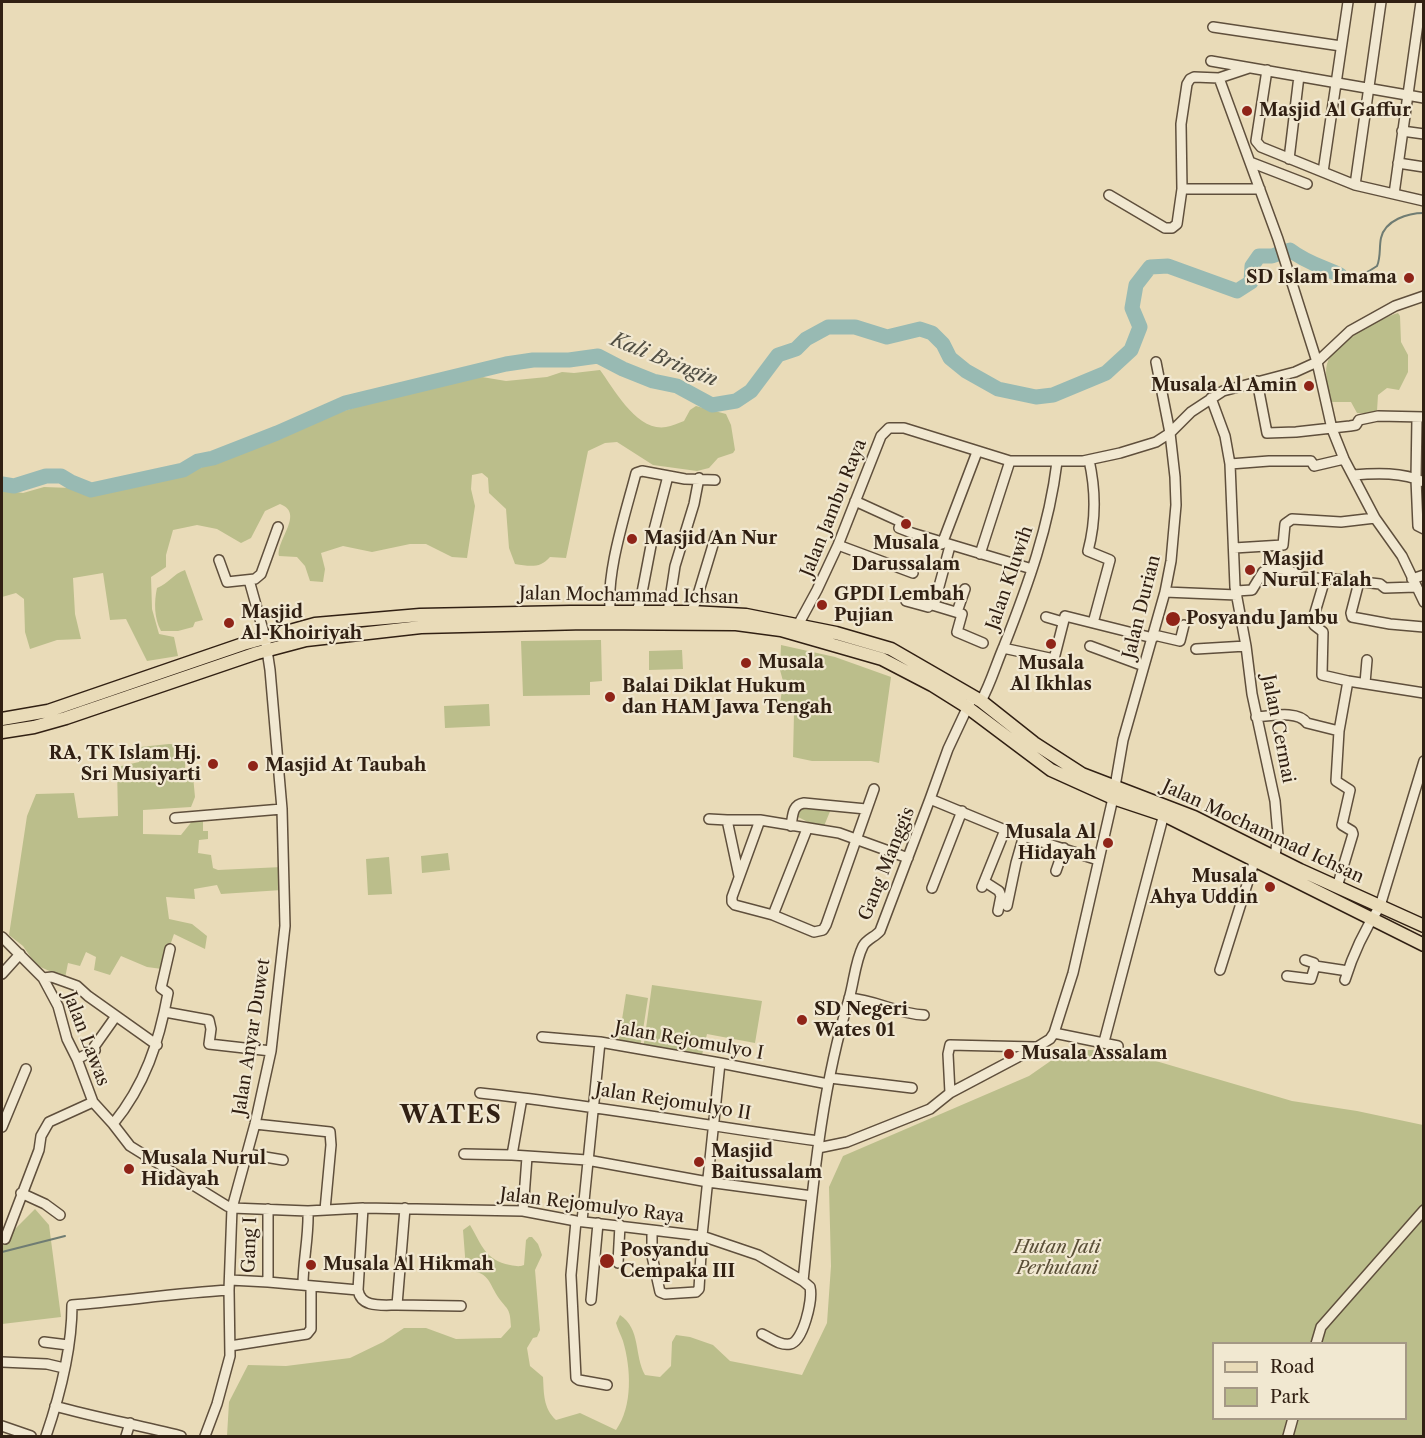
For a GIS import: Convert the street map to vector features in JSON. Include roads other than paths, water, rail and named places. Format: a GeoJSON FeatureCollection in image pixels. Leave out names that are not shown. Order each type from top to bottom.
{"type":"FeatureCollection","features":[{"type":"Feature","properties":{"kind":"main road","name":"Jalan Mochammad Ichsan"},"geometry":{"type":"LineString","coordinates":[[611,618],[636,612],[746,615],[798,625],[835,639]]}},
{"type":"Feature","properties":{"kind":"main road","name":"Jalan Mochammad Ichsan"},"geometry":{"type":"LineString","coordinates":[[2,732],[34,727],[66,718],[315,624],[410,616],[611,618],[735,624],[781,630],[891,649],[1082,774],[1115,792],[1259,848],[1274,863],[1372,920],[1424,945]]}},
{"type":"Feature","properties":{"kind":"main road","name":"Jalan Mochammad Ichsan"},"geometry":{"type":"LineString","coordinates":[[2,719],[59,708],[266,644]]}},
{"type":"Feature","properties":{"kind":"main road","name":"Jalan Mochammad Ichsan"},"geometry":{"type":"LineString","coordinates":[[1166,810],[1254,861],[1274,863],[1337,887],[1424,926]]}},
{"type":"Feature","properties":{"kind":"street"},"geometry":{"type":"LineString","coordinates":[[1323,172],[1348,2]]}},
{"type":"Feature","properties":{"kind":"street"},"geometry":{"type":"LineString","coordinates":[[1355,185],[1381,2]]}},
{"type":"Feature","properties":{"kind":"street"},"geometry":{"type":"LineString","coordinates":[[1397,159],[1415,2]]}},
{"type":"Feature","properties":{"kind":"street"},"geometry":{"type":"LineString","coordinates":[[1391,194],[1402,131],[1405,95],[1420,26],[1421,2]]}},
{"type":"Feature","properties":{"kind":"street"},"geometry":{"type":"LineString","coordinates":[[1213,27],[1341,46]]}},
{"type":"Feature","properties":{"kind":"street"},"geometry":{"type":"LineString","coordinates":[[1413,59],[1424,60]]}},
{"type":"Feature","properties":{"kind":"street"},"geometry":{"type":"LineString","coordinates":[[1210,62],[1424,98]]}},
{"type":"Feature","properties":{"kind":"street"},"geometry":{"type":"LineString","coordinates":[[1109,195],[1165,228],[1172,228],[1177,224],[1182,189],[1181,124],[1187,84],[1194,77],[1219,78],[1249,68]]}},
{"type":"Feature","properties":{"kind":"street"},"geometry":{"type":"LineString","coordinates":[[1267,70],[1256,141],[1261,147],[1355,185],[1424,201]]}},
{"type":"Feature","properties":{"kind":"street"},"geometry":{"type":"LineString","coordinates":[[1289,159],[1299,76]]}},
{"type":"Feature","properties":{"kind":"street"},"geometry":{"type":"LineString","coordinates":[[1219,78],[1278,239],[1317,362],[1332,429],[1344,459],[1376,518],[1402,556],[1424,602]]}},
{"type":"Feature","properties":{"kind":"street"},"geometry":{"type":"LineString","coordinates":[[1402,131],[1424,134]]}},
{"type":"Feature","properties":{"kind":"street"},"geometry":{"type":"LineString","coordinates":[[1397,159],[1424,166]]}},
{"type":"Feature","properties":{"kind":"street"},"geometry":{"type":"LineString","coordinates":[[1250,162],[1307,184]]}},
{"type":"Feature","properties":{"kind":"street"},"geometry":{"type":"LineString","coordinates":[[1182,189],[1260,189]]}},
{"type":"Feature","properties":{"kind":"street"},"geometry":{"type":"LineString","coordinates":[[1317,362],[1350,331],[1395,306],[1423,296],[1424,305]]}},
{"type":"Feature","properties":{"kind":"street","name":"Jalan Durian"},"geometry":{"type":"LineString","coordinates":[[1056,1028],[1074,973],[1115,792],[1123,740],[1166,592],[1172,553],[1176,505],[1175,477],[1170,433],[1156,362]]}},
{"type":"Feature","properties":{"kind":"street","name":"Jalan Jambu Raya"},"geometry":{"type":"LineString","coordinates":[[798,625],[838,545],[881,436],[889,428],[904,428],[1010,461],[1089,460],[1156,442],[1170,433],[1191,412],[1223,391],[1295,372],[1317,362]]}},
{"type":"Feature","properties":{"kind":"street"},"geometry":{"type":"LineString","coordinates":[[1257,381],[1267,433],[1332,429],[1356,425],[1359,420],[1378,416],[1420,418],[1418,526],[1424,529]]}},
{"type":"Feature","properties":{"kind":"street","name":"Jalan Cermai"},"geometry":{"type":"LineString","coordinates":[[1211,398],[1225,436],[1230,464],[1238,610],[1246,646],[1256,717],[1275,801],[1278,836],[1274,863]]}},
{"type":"Feature","properties":{"kind":"street"},"geometry":{"type":"LineString","coordinates":[[934,606],[946,545],[977,452]]}},
{"type":"Feature","properties":{"kind":"street"},"geometry":{"type":"LineString","coordinates":[[1230,464],[1269,460],[1311,461],[1314,466],[1344,459]]}},
{"type":"Feature","properties":{"kind":"street"},"geometry":{"type":"LineString","coordinates":[[1089,460],[1093,477],[1095,513],[1094,529],[1088,551],[1110,560],[1093,623]]}},
{"type":"Feature","properties":{"kind":"street"},"geometry":{"type":"LineString","coordinates":[[980,554],[1010,461]]}},
{"type":"Feature","properties":{"kind":"street","name":"Jalan Kluwih"},"geometry":{"type":"LineString","coordinates":[[974,704],[1003,648],[1032,569],[1050,513],[1057,462]]}},
{"type":"Feature","properties":{"kind":"street"},"geometry":{"type":"LineString","coordinates":[[611,618],[610,587],[620,535],[636,473],[642,471],[685,479],[715,480]]}},
{"type":"Feature","properties":{"kind":"street"},"geometry":{"type":"LineString","coordinates":[[1353,475],[1387,474],[1420,481]]}},
{"type":"Feature","properties":{"kind":"street"},"geometry":{"type":"LineString","coordinates":[[636,612],[640,603],[654,530],[668,476]]}},
{"type":"Feature","properties":{"kind":"street"},"geometry":{"type":"LineString","coordinates":[[668,612],[675,566],[694,504],[699,478]]}},
{"type":"Feature","properties":{"kind":"street"},"geometry":{"type":"LineString","coordinates":[[855,501],[900,522],[899,528],[946,545],[1032,569]]}},
{"type":"Feature","properties":{"kind":"street"},"geometry":{"type":"LineString","coordinates":[[1234,548],[1283,545],[1285,524],[1292,519],[1341,522],[1376,518]]}},
{"type":"Feature","properties":{"kind":"street"},"geometry":{"type":"LineString","coordinates":[[219,560],[227,582],[255,579],[261,574],[279,527]]}},
{"type":"Feature","properties":{"kind":"street"},"geometry":{"type":"LineString","coordinates":[[691,612],[716,535]]}},
{"type":"Feature","properties":{"kind":"street"},"geometry":{"type":"LineString","coordinates":[[838,545],[913,573]]}},
{"type":"Feature","properties":{"kind":"street"},"geometry":{"type":"LineString","coordinates":[[1166,592],[1237,593],[1252,590],[1263,572],[1269,568],[1289,570],[1300,577],[1380,584],[1385,588],[1414,583],[1424,575]]}},
{"type":"Feature","properties":{"kind":"street"},"geometry":{"type":"LineString","coordinates":[[1325,579],[1313,619],[1314,625],[1323,632],[1322,675],[1424,693]]}},
{"type":"Feature","properties":{"kind":"street","name":"Jalan Anyar Duwet"},"geometry":{"type":"LineString","coordinates":[[205,1437],[230,1356],[229,1285],[232,1208],[255,1124],[271,1051],[285,926],[282,809],[273,693],[266,644],[249,580]]}},
{"type":"Feature","properties":{"kind":"street"},"geometry":{"type":"LineString","coordinates":[[1359,582],[1352,617],[1424,627]]}},
{"type":"Feature","properties":{"kind":"street"},"geometry":{"type":"LineString","coordinates":[[957,612],[965,589]]}},
{"type":"Feature","properties":{"kind":"street"},"geometry":{"type":"LineString","coordinates":[[906,601],[918,605],[934,606],[963,615],[957,633],[982,643]]}},
{"type":"Feature","properties":{"kind":"street"},"geometry":{"type":"LineString","coordinates":[[1046,616],[1063,622]]}},
{"type":"Feature","properties":{"kind":"street"},"geometry":{"type":"LineString","coordinates":[[1003,648],[1054,659],[1066,616],[1180,641],[1184,625]]}},
{"type":"Feature","properties":{"kind":"street"},"geometry":{"type":"LineString","coordinates":[[1090,645],[1144,666]]}},
{"type":"Feature","properties":{"kind":"street"},"geometry":{"type":"LineString","coordinates":[[1196,648],[1246,646]]}},
{"type":"Feature","properties":{"kind":"street"},"geometry":{"type":"LineString","coordinates":[[1365,684],[1367,660]]}},
{"type":"Feature","properties":{"kind":"street"},"geometry":{"type":"LineString","coordinates":[[1337,887],[1353,834],[1342,825],[1350,790],[1336,781],[1339,731],[1348,681]]}},
{"type":"Feature","properties":{"kind":"street","name":"Gang Manggis"},"geometry":{"type":"LineString","coordinates":[[803,1281],[812,1196],[829,1081],[863,946],[880,931],[948,749],[974,704]]}},
{"type":"Feature","properties":{"kind":"street"},"geometry":{"type":"LineString","coordinates":[[1256,717],[1297,716],[1304,718],[1307,723],[1339,731]]}},
{"type":"Feature","properties":{"kind":"street"},"geometry":{"type":"LineString","coordinates":[[1305,960],[1314,963],[1315,966],[1347,976],[1380,906],[1423,768]]}},
{"type":"Feature","properties":{"kind":"street"},"geometry":{"type":"LineString","coordinates":[[760,820],[732,902],[773,915],[814,932],[823,930],[874,789]]}},
{"type":"Feature","properties":{"kind":"street"},"geometry":{"type":"LineString","coordinates":[[930,799],[1005,830],[1098,860]]}},
{"type":"Feature","properties":{"kind":"street"},"geometry":{"type":"LineString","coordinates":[[791,826],[795,807],[798,804],[866,809]]}},
{"type":"Feature","properties":{"kind":"street"},"geometry":{"type":"LineString","coordinates":[[175,818],[282,809]]}},
{"type":"Feature","properties":{"kind":"street"},"geometry":{"type":"LineString","coordinates":[[1105,1038],[1166,810]]}},
{"type":"Feature","properties":{"kind":"street"},"geometry":{"type":"LineString","coordinates":[[932,888],[962,812]]}},
{"type":"Feature","properties":{"kind":"street"},"geometry":{"type":"LineString","coordinates":[[709,819],[760,820],[839,833],[908,858]]}},
{"type":"Feature","properties":{"kind":"street"},"geometry":{"type":"LineString","coordinates":[[727,820],[739,876]]}},
{"type":"Feature","properties":{"kind":"street"},"geometry":{"type":"LineString","coordinates":[[773,915],[807,829]]}},
{"type":"Feature","properties":{"kind":"street"},"geometry":{"type":"LineString","coordinates":[[1005,830],[983,884],[999,891],[1002,909],[1024,835]]}},
{"type":"Feature","properties":{"kind":"street"},"geometry":{"type":"LineString","coordinates":[[1056,871],[1064,848]]}},
{"type":"Feature","properties":{"kind":"street"},"geometry":{"type":"LineString","coordinates":[[1220,970],[1259,848]]}},
{"type":"Feature","properties":{"kind":"street","name":"Jalan Lawas"},"geometry":{"type":"LineString","coordinates":[[2,937],[43,978],[58,1005],[67,1039],[93,1102],[130,1146],[232,1208]]}},
{"type":"Feature","properties":{"kind":"street"},"geometry":{"type":"LineString","coordinates":[[113,1124],[127,1108],[157,1045],[168,992],[161,988],[170,949]]}},
{"type":"Feature","properties":{"kind":"street"},"geometry":{"type":"LineString","coordinates":[[2,974],[20,954]]}},
{"type":"Feature","properties":{"kind":"street"},"geometry":{"type":"LineString","coordinates":[[1287,976],[1311,979],[1315,966]]}},
{"type":"Feature","properties":{"kind":"street"},"geometry":{"type":"LineString","coordinates":[[43,978],[52,976],[77,986],[157,1045]]}},
{"type":"Feature","properties":{"kind":"street"},"geometry":{"type":"LineString","coordinates":[[849,998],[880,1003],[905,1012],[924,1015]]}},
{"type":"Feature","properties":{"kind":"street"},"geometry":{"type":"LineString","coordinates":[[165,1012],[209,1020],[211,1029],[209,1044],[271,1051]]}},
{"type":"Feature","properties":{"kind":"street"},"geometry":{"type":"LineString","coordinates":[[77,1059],[95,1050],[94,1047],[116,1016]]}},
{"type":"Feature","properties":{"kind":"street"},"geometry":{"type":"LineString","coordinates":[[1056,1028],[1118,1046]]}},
{"type":"Feature","properties":{"kind":"street","name":"Jalan Rejomulyo II"},"geometry":{"type":"LineString","coordinates":[[480,1093],[594,1106],[819,1144],[847,1142],[930,1109],[950,1092],[1050,1039],[1056,1028]]}},
{"type":"Feature","properties":{"kind":"street","name":"Jalan Rejomulyo I"},"geometry":{"type":"LineString","coordinates":[[542,1037],[600,1042],[829,1081],[912,1088]]}},
{"type":"Feature","properties":{"kind":"street"},"geometry":{"type":"LineString","coordinates":[[600,1042],[594,1106],[571,1275],[576,1378],[608,1385]]}},
{"type":"Feature","properties":{"kind":"street"},"geometry":{"type":"LineString","coordinates":[[950,1092],[948,1054],[950,1045],[1037,1047]]}},
{"type":"Feature","properties":{"kind":"street"},"geometry":{"type":"LineString","coordinates":[[652,1230],[652,1256],[660,1292],[665,1294],[696,1292],[699,1289],[702,1236],[720,1063]]}},
{"type":"Feature","properties":{"kind":"street"},"geometry":{"type":"LineString","coordinates":[[2,1127],[26,1069]]}},
{"type":"Feature","properties":{"kind":"street"},"geometry":{"type":"LineString","coordinates":[[512,1155],[522,1098]]}},
{"type":"Feature","properties":{"kind":"street"},"geometry":{"type":"LineString","coordinates":[[5,1239],[48,1122],[93,1102]]}},
{"type":"Feature","properties":{"kind":"street"},"geometry":{"type":"LineString","coordinates":[[255,1124],[330,1132],[331,1145],[325,1210]]}},
{"type":"Feature","properties":{"kind":"street"},"geometry":{"type":"LineString","coordinates":[[247,1154],[283,1160]]}},
{"type":"Feature","properties":{"kind":"street"},"geometry":{"type":"LineString","coordinates":[[464,1154],[587,1160],[708,1182],[812,1196]]}},
{"type":"Feature","properties":{"kind":"street"},"geometry":{"type":"LineString","coordinates":[[523,1211],[527,1157]]}},
{"type":"Feature","properties":{"kind":"street"},"geometry":{"type":"LineString","coordinates":[[21,1193],[45,1203],[60,1215]]}},
{"type":"Feature","properties":{"kind":"street","name":"Jalan Rejomulyo Raya"},"geometry":{"type":"LineString","coordinates":[[232,1208],[523,1211],[579,1221],[702,1236],[758,1255],[803,1281]]}},
{"type":"Feature","properties":{"kind":"street"},"geometry":{"type":"LineString","coordinates":[[363,1208],[358,1290],[363,1302],[461,1306]]}},
{"type":"Feature","properties":{"kind":"street"},"geometry":{"type":"LineString","coordinates":[[396,1305],[405,1208]]}},
{"type":"Feature","properties":{"kind":"street","name":"Gang I"},"geometry":{"type":"LineString","coordinates":[[68,1345],[72,1325],[72,1305],[268,1282],[268,1209]]}},
{"type":"Feature","properties":{"kind":"street"},"geometry":{"type":"LineString","coordinates":[[230,1346],[307,1334],[311,1329],[303,1259],[309,1234],[308,1210]]}},
{"type":"Feature","properties":{"kind":"street"},"geometry":{"type":"LineString","coordinates":[[1317,1342],[1321,1327],[1424,1210]]}},
{"type":"Feature","properties":{"kind":"street"},"geometry":{"type":"LineString","coordinates":[[591,1300],[598,1223]]}},
{"type":"Feature","properties":{"kind":"street"},"geometry":{"type":"LineString","coordinates":[[618,1263],[620,1226]]}},
{"type":"Feature","properties":{"kind":"street"},"geometry":{"type":"LineString","coordinates":[[762,1334],[781,1344],[793,1344],[798,1340],[810,1305],[810,1287],[803,1281]]}},
{"type":"Feature","properties":{"kind":"street"},"geometry":{"type":"LineString","coordinates":[[268,1282],[358,1290]]}},
{"type":"Feature","properties":{"kind":"street"},"geometry":{"type":"LineString","coordinates":[[44,1342],[68,1345],[46,1437]]}},
{"type":"Feature","properties":{"kind":"street"},"geometry":{"type":"LineString","coordinates":[[2,1362],[47,1364],[64,1368]]}},
{"type":"Feature","properties":{"kind":"street"},"geometry":{"type":"LineString","coordinates":[[55,1406],[181,1437]]}},
{"type":"Feature","properties":{"kind":"street"},"geometry":{"type":"LineString","coordinates":[[1288,1437],[1293,1420]]}},
{"type":"Feature","properties":{"kind":"street"},"geometry":{"type":"LineString","coordinates":[[126,1437],[130,1423]]}},
{"type":"Feature","properties":{"kind":"street"},"geometry":{"type":"LineString","coordinates":[[2,1426],[32,1437]]}},
{"type":"Feature","properties":{"kind":"waterway"},"geometry":{"type":"LineString","coordinates":[[1340,275],[1354,277],[1377,266],[1381,238],[1387,226],[1404,216],[1424,213]]}},
{"type":"Feature","properties":{"kind":"waterway","name":"Kali Bringin"},"geometry":{"type":"LineString","coordinates":[[2,484],[14,486],[46,476],[61,476],[91,490],[183,470],[198,461],[213,458],[277,433],[345,403],[506,364],[533,360],[569,360],[598,356],[653,381],[677,386],[712,405],[736,401],[751,391],[778,355],[796,349],[806,339],[828,327],[855,327],[887,337],[920,329],[932,333],[943,344],[950,358],[966,371],[998,389],[1036,397],[1053,395],[1106,373],[1131,350],[1140,327],[1132,308],[1136,285],[1150,267],[1168,266],[1237,291],[1251,282],[1252,266],[1259,256],[1272,256],[1290,250],[1340,275]]}},
{"type":"Feature","properties":{"kind":"waterway"},"geometry":{"type":"LineString","coordinates":[[2,1252],[65,1236]]}},
{"type":"Feature","properties":{"kind":"place","name":"Masjid Al Gaffur"},"geometry":{"type":"Point","coordinates":[1247,111]}},
{"type":"Feature","properties":{"kind":"place","name":"SD Islam Imama"},"geometry":{"type":"Point","coordinates":[1409,278]}},
{"type":"Feature","properties":{"kind":"place","name":"Musala Al Amin"},"geometry":{"type":"Point","coordinates":[1309,386]}},
{"type":"Feature","properties":{"kind":"place","name":"Musala Darussalam"},"geometry":{"type":"Point","coordinates":[906,524]}},
{"type":"Feature","properties":{"kind":"place","name":"Masjid An Nur"},"geometry":{"type":"Point","coordinates":[632,539]}},
{"type":"Feature","properties":{"kind":"place","name":"Masjid Nurul Falah"},"geometry":{"type":"Point","coordinates":[1250,570]}},
{"type":"Feature","properties":{"kind":"place","name":"GPDI Lembah Pujian"},"geometry":{"type":"Point","coordinates":[822,605]}},
{"type":"Feature","properties":{"kind":"place","name":"Posyandu Jambu"},"geometry":{"type":"Point","coordinates":[1173,619]}},
{"type":"Feature","properties":{"kind":"place","name":"Masjid Al-Khoiriyah"},"geometry":{"type":"Point","coordinates":[229,623]}},
{"type":"Feature","properties":{"kind":"place","name":"Musala Al Ikhlas"},"geometry":{"type":"Point","coordinates":[1051,644]}},
{"type":"Feature","properties":{"kind":"place","name":"Musala"},"geometry":{"type":"Point","coordinates":[746,663]}},
{"type":"Feature","properties":{"kind":"place","name":"Balai Diklat Hukum dan HAM Jawa Tengah"},"geometry":{"type":"Point","coordinates":[610,697]}},
{"type":"Feature","properties":{"kind":"place","name":"RA, TK Islam Hj. Sri Musiyarti"},"geometry":{"type":"Point","coordinates":[213,764]}},
{"type":"Feature","properties":{"kind":"place","name":"Masjid At Taubah"},"geometry":{"type":"Point","coordinates":[253,766]}},
{"type":"Feature","properties":{"kind":"place","name":"Musala Al Hidayah"},"geometry":{"type":"Point","coordinates":[1108,843]}},
{"type":"Feature","properties":{"kind":"place","name":"Musala Ahya Uddin"},"geometry":{"type":"Point","coordinates":[1270,887]}},
{"type":"Feature","properties":{"kind":"place","name":"SD Negeri Wates 01"},"geometry":{"type":"Point","coordinates":[802,1020]}},
{"type":"Feature","properties":{"kind":"place","name":"Musala Assalam"},"geometry":{"type":"Point","coordinates":[1009,1054]}},
{"type":"Feature","properties":{"kind":"place","name":"Masjid Baitussalam"},"geometry":{"type":"Point","coordinates":[699,1162]}},
{"type":"Feature","properties":{"kind":"place","name":"Musala Nurul Hidayah"},"geometry":{"type":"Point","coordinates":[129,1169]}},
{"type":"Feature","properties":{"kind":"place","name":"Posyandu Cempaka III"},"geometry":{"type":"Point","coordinates":[607,1261]}},
{"type":"Feature","properties":{"kind":"place","name":"Musala Al Hikmah"},"geometry":{"type":"Point","coordinates":[311,1265]}},
{"type":"Feature","properties":{"kind":"district","name":"WATES"},"geometry":{"type":"Point","coordinates":[451,1116]}},
{"type":"Feature","properties":{"kind":"park label","name":"Hutan Jati Perhutani"},"geometry":{"type":"Point","coordinates":[1057,1258]}}]}
